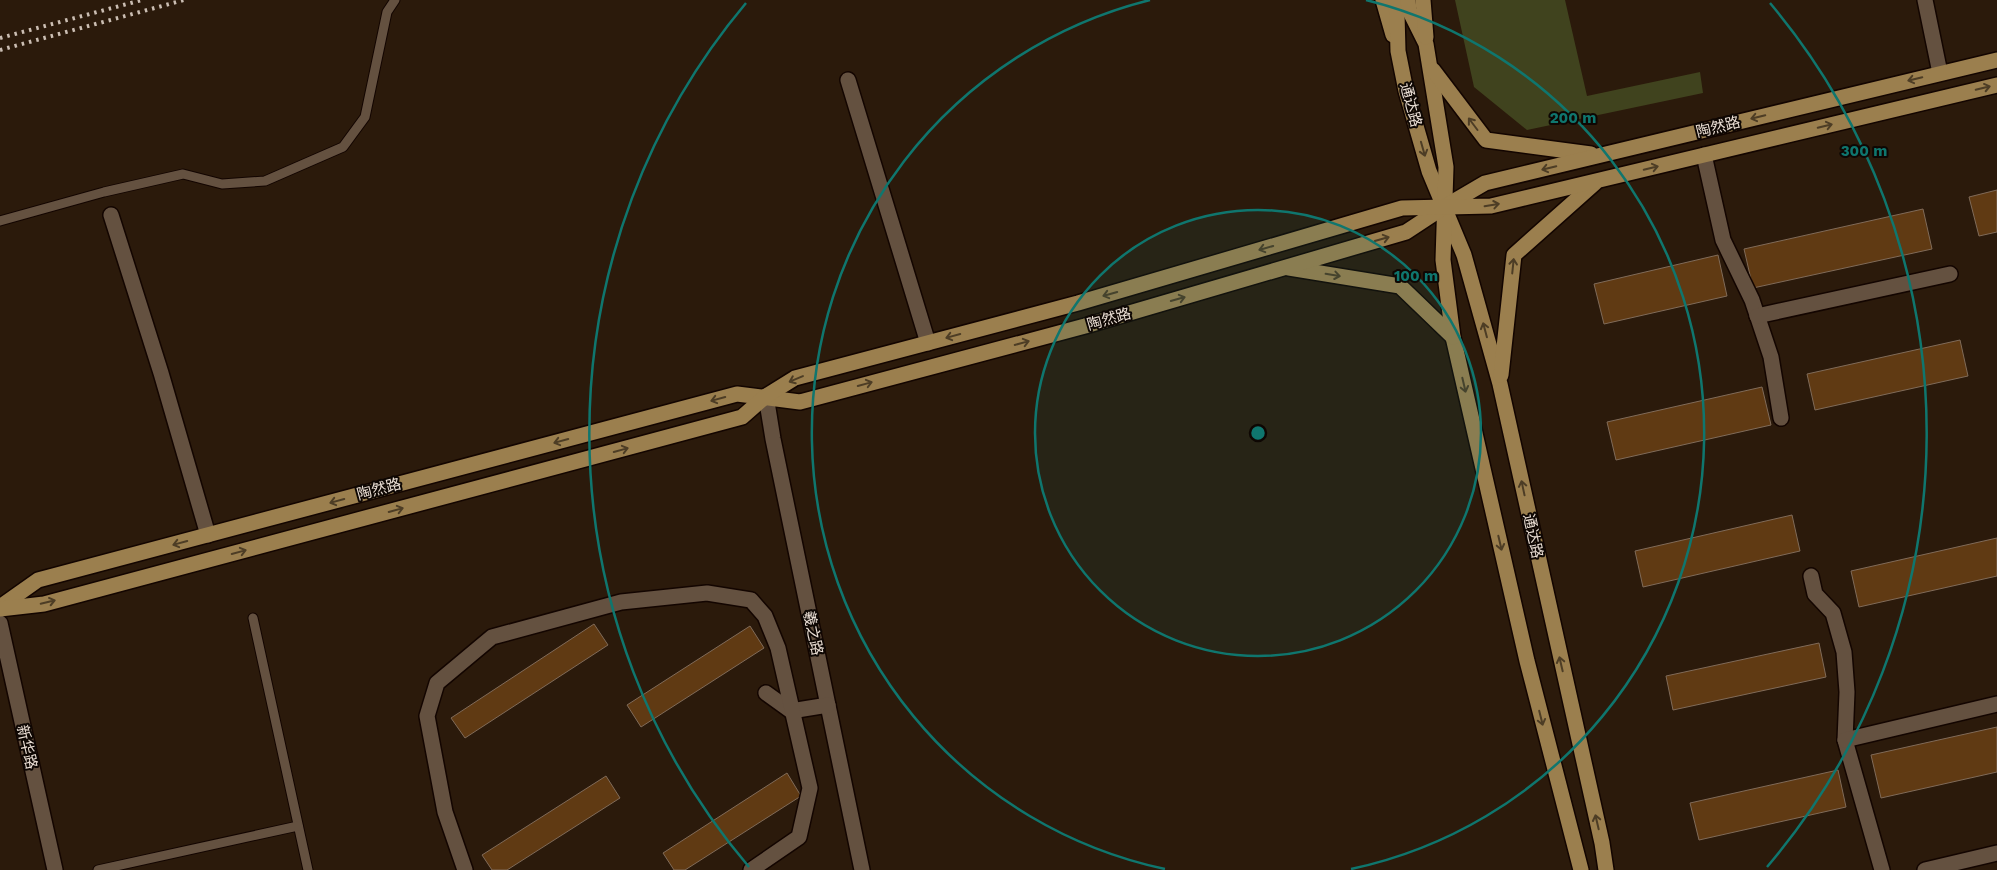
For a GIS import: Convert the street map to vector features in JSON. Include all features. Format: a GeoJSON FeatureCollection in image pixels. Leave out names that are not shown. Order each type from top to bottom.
{"type":"FeatureCollection","features":[{"type":"Feature","properties":{"kind":"main road","name":"通达路"},"geometry":{"type":"LineString","coordinates":[[1408,0],[1409,10],[1426,44],[1446,167],[1443,260],[1453,337],[1527,661],[1581,870]]}},
{"type":"Feature","properties":{"kind":"main road"},"geometry":{"type":"LineString","coordinates":[[1423,0],[1426,44]]}},
{"type":"Feature","properties":{"kind":"main road","name":"通达路"},"geometry":{"type":"LineString","coordinates":[[1386,3],[1397,14],[1398,51],[1406,91],[1429,171],[1464,256],[1500,384],[1602,842],[1606,870]]}},
{"type":"Feature","properties":{"kind":"main road","name":"陶然路"},"geometry":{"type":"LineString","coordinates":[[0,608],[38,580],[737,394],[766,396],[800,402],[1085,326],[1406,232],[1485,183],[1997,60]]}},
{"type":"Feature","properties":{"kind":"main road"},"geometry":{"type":"LineString","coordinates":[[1431,67],[1486,140],[1600,155]]}},
{"type":"Feature","properties":{"kind":"main road","name":"陶然路"},"geometry":{"type":"LineString","coordinates":[[0,608],[44,604],[742,417],[766,396],[795,378],[1078,303],[1402,208],[1490,206],[1997,85]]}},
{"type":"Feature","properties":{"kind":"main road"},"geometry":{"type":"LineString","coordinates":[[1500,384],[1514,255],[1598,181]]}},
{"type":"Feature","properties":{"kind":"main road"},"geometry":{"type":"LineString","coordinates":[[1285,267],[1400,286],[1453,337]]}},
{"type":"Feature","properties":{"kind":"street"},"geometry":{"type":"LineString","coordinates":[[1925,0],[1940,73]]}},
{"type":"Feature","properties":{"kind":"street"},"geometry":{"type":"LineString","coordinates":[[848,80],[928,343]]}},
{"type":"Feature","properties":{"kind":"street"},"geometry":{"type":"LineString","coordinates":[[1704,155],[1724,240],[1752,300],[1771,357],[1780,418]]}},
{"type":"Feature","properties":{"kind":"street"},"geometry":{"type":"LineString","coordinates":[[111,215],[161,373],[208,535]]}},
{"type":"Feature","properties":{"kind":"street"},"geometry":{"type":"LineString","coordinates":[[1757,316],[1950,274]]}},
{"type":"Feature","properties":{"kind":"street","name":"羲之路"},"geometry":{"type":"LineString","coordinates":[[766,396],[775,448],[862,870]]}},
{"type":"Feature","properties":{"kind":"street"},"geometry":{"type":"LineString","coordinates":[[1811,576],[1815,594],[1833,613],[1844,652],[1847,692],[1845,740],[1882,870]]}},
{"type":"Feature","properties":{"kind":"street"},"geometry":{"type":"LineString","coordinates":[[465,870],[445,812],[427,716],[437,683],[492,637],[621,602],[708,593],[751,600],[765,616],[778,648],[810,788],[799,837],[751,870]]}},
{"type":"Feature","properties":{"kind":"street","name":"新华路"},"geometry":{"type":"LineString","coordinates":[[0,623],[54,870]]}},
{"type":"Feature","properties":{"kind":"street"},"geometry":{"type":"LineString","coordinates":[[766,693],[791,711],[828,705]]}},
{"type":"Feature","properties":{"kind":"street"},"geometry":{"type":"LineString","coordinates":[[1845,740],[1997,704]]}},
{"type":"Feature","properties":{"kind":"street"},"geometry":{"type":"LineString","coordinates":[[1925,870],[1997,853]]}},
{"type":"Feature","properties":{"kind":"lane"},"geometry":{"type":"LineString","coordinates":[[0,221],[104,192],[182,174],[222,184],[265,181],[343,148],[365,116],[386,12],[395,0]]}},
{"type":"Feature","properties":{"kind":"lane"},"geometry":{"type":"LineString","coordinates":[[253,618],[308,870]]}},
{"type":"Feature","properties":{"kind":"lane"},"geometry":{"type":"LineString","coordinates":[[98,870],[298,826]]}},
{"type":"Feature","properties":{"kind":"green space"},"geometry":{"type":"Polygon","coordinates":[[[1455,0],[1565,0],[1587,96],[1700,72],[1703,93],[1527,130],[1474,87],[1455,0]]]}},
{"type":"Feature","properties":{"kind":"building"},"geometry":{"type":"Polygon","coordinates":[[[1997,190],[1997,232],[1979,236],[1969,197],[1997,190]]]}},
{"type":"Feature","properties":{"kind":"building"},"geometry":{"type":"Polygon","coordinates":[[[1923,209],[1932,249],[1753,288],[1744,249],[1923,209]]]}},
{"type":"Feature","properties":{"kind":"building"},"geometry":{"type":"Polygon","coordinates":[[[1718,255],[1727,296],[1604,324],[1594,284],[1718,255]]]}},
{"type":"Feature","properties":{"kind":"building"},"geometry":{"type":"Polygon","coordinates":[[[1960,340],[1968,376],[1815,410],[1807,374],[1960,340]]]}},
{"type":"Feature","properties":{"kind":"building"},"geometry":{"type":"Polygon","coordinates":[[[1762,387],[1771,425],[1616,460],[1607,422],[1762,387]]]}},
{"type":"Feature","properties":{"kind":"building"},"geometry":{"type":"Polygon","coordinates":[[[1792,515],[1800,551],[1643,587],[1635,551],[1792,515]]]}},
{"type":"Feature","properties":{"kind":"building"},"geometry":{"type":"Polygon","coordinates":[[[1997,538],[1997,576],[1859,607],[1851,571],[1997,538]]]}},
{"type":"Feature","properties":{"kind":"building"},"geometry":{"type":"Polygon","coordinates":[[[594,624],[608,645],[465,738],[451,718],[594,624]]]}},
{"type":"Feature","properties":{"kind":"building"},"geometry":{"type":"Polygon","coordinates":[[[750,626],[764,648],[641,727],[627,705],[750,626]]]}},
{"type":"Feature","properties":{"kind":"building"},"geometry":{"type":"Polygon","coordinates":[[[1819,643],[1826,677],[1673,710],[1666,676],[1819,643]]]}},
{"type":"Feature","properties":{"kind":"building"},"geometry":{"type":"Polygon","coordinates":[[[1997,727],[1997,772],[1881,798],[1871,755],[1997,727]]]}},
{"type":"Feature","properties":{"kind":"building"},"geometry":{"type":"Polygon","coordinates":[[[1838,770],[1846,807],[1699,840],[1690,803],[1838,770]]]}},
{"type":"Feature","properties":{"kind":"building"},"geometry":{"type":"Polygon","coordinates":[[[787,773],[801,796],[685,870],[674,870],[663,853],[787,773]]]}},
{"type":"Feature","properties":{"kind":"building"},"geometry":{"type":"Polygon","coordinates":[[[606,776],[620,798],[507,870],[492,870],[482,855],[606,776]]]}},
{"type":"Feature","properties":{"kind":"railway"},"geometry":{"type":"LineString","coordinates":[[0,38],[142,0]]}},
{"type":"Feature","properties":{"kind":"railway"},"geometry":{"type":"LineString","coordinates":[[0,50],[184,0]]}}]}
